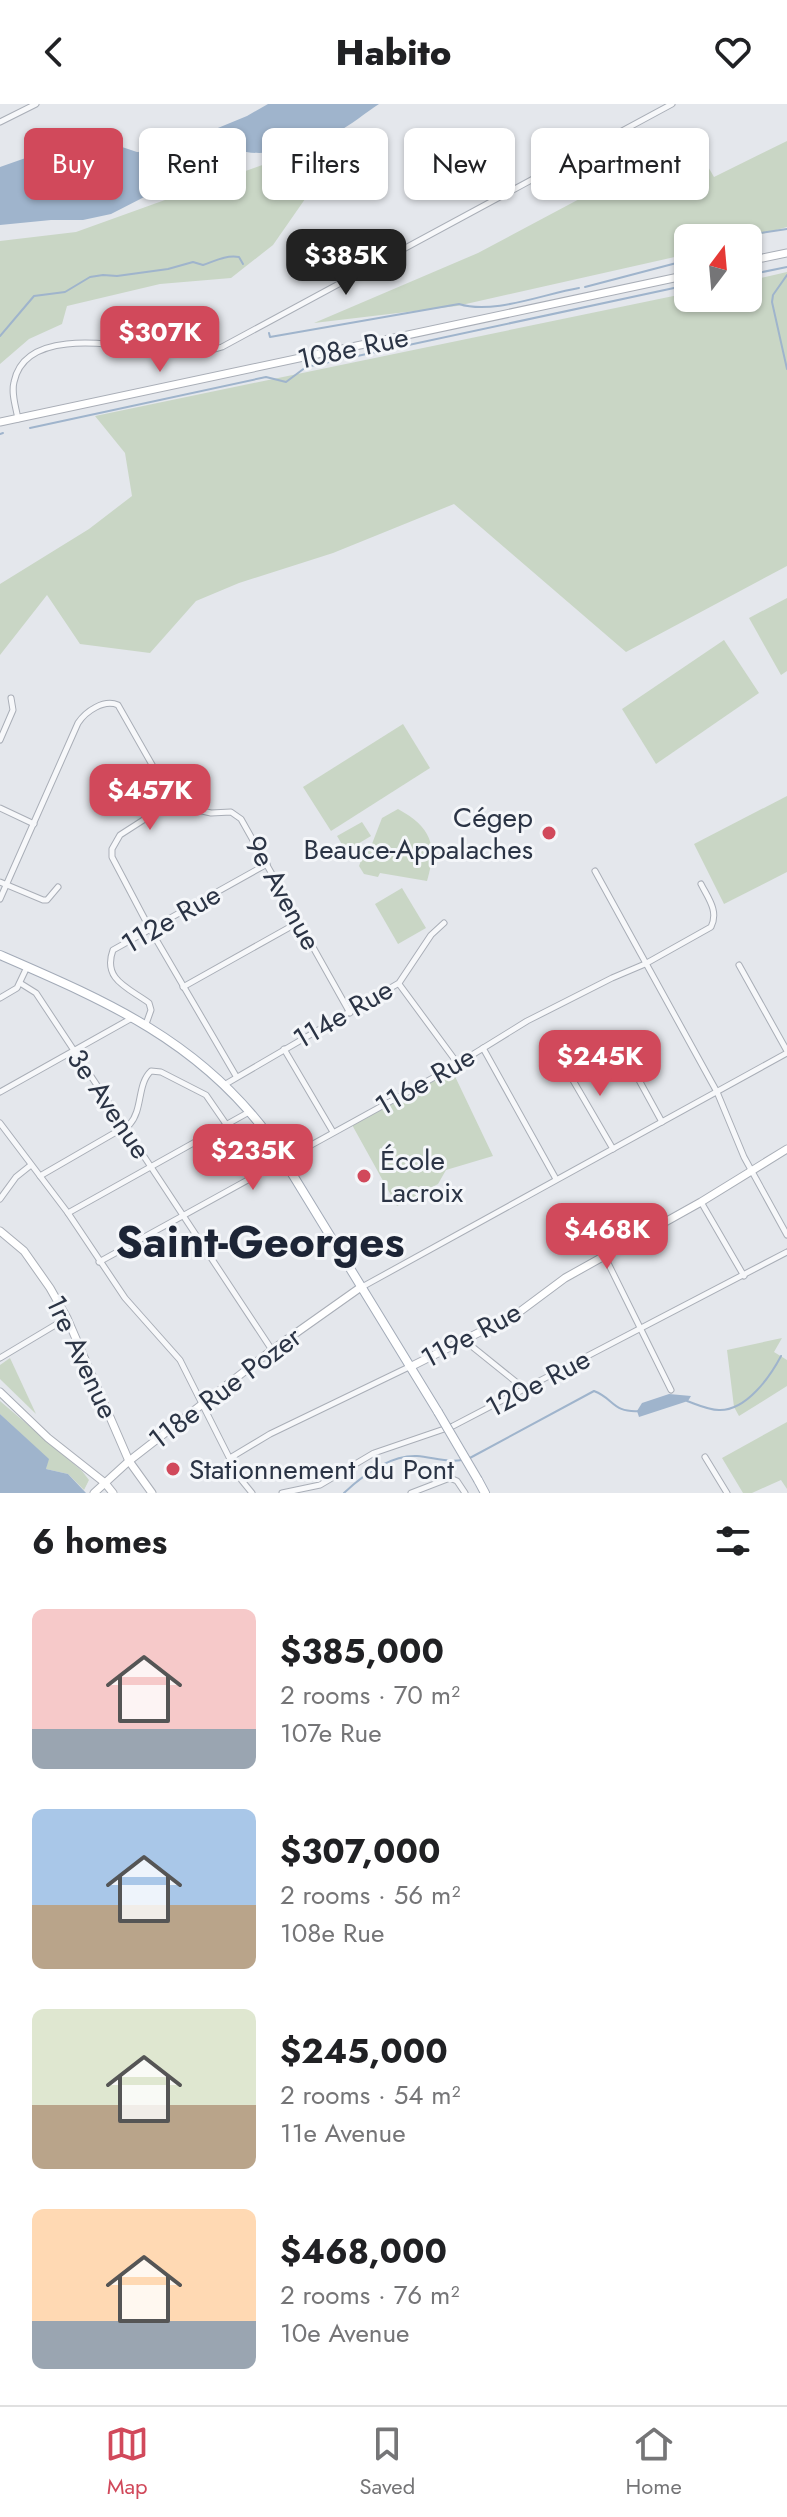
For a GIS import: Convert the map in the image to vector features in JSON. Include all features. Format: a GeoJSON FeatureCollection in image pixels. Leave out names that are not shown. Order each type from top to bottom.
{"type":"FeatureCollection","features":[{"type":"Feature","properties":{"kind":"main road"},"geometry":{"type":"LineString","coordinates":[[762,258],[787,253]]}},
{"type":"Feature","properties":{"kind":"main road","name":"108e Rue"},"geometry":{"type":"LineString","coordinates":[[0,422],[674,278]]}},
{"type":"Feature","properties":{"kind":"main road"},"geometry":{"type":"LineString","coordinates":[[0,955],[106,1002],[146,1024],[185,1051],[250,1112],[269,1136],[412,1366],[485,1493]]}},
{"type":"Feature","properties":{"kind":"main road","name":"119e Rue"},"geometry":{"type":"LineString","coordinates":[[412,1366],[518,1313],[565,1278],[701,1202],[787,1149]]}},
{"type":"Feature","properties":{"kind":"main road","name":"1re Avenue"},"geometry":{"type":"LineString","coordinates":[[0,1231],[24,1251],[50,1288],[67,1318],[129,1461],[152,1493]]}},
{"type":"Feature","properties":{"kind":"main road","name":"118e Rue Pozer"},"geometry":{"type":"LineString","coordinates":[[94,1493],[129,1461],[272,1350],[361,1287]]}},
{"type":"Feature","properties":{"kind":"main road"},"geometry":{"type":"LineString","coordinates":[[0,1392],[113,1493]]}},
{"type":"Feature","properties":{"kind":"street"},"geometry":{"type":"LineString","coordinates":[[0,122],[36,104]]}},
{"type":"Feature","properties":{"kind":"street"},"geometry":{"type":"LineString","coordinates":[[18,419],[13,392],[17,370],[28,358],[42,351],[81,342],[115,343],[188,353],[222,347],[672,104]]}},
{"type":"Feature","properties":{"kind":"street"},"geometry":{"type":"LineString","coordinates":[[0,740],[13,710],[11,698]]}},
{"type":"Feature","properties":{"kind":"street"},"geometry":{"type":"LineString","coordinates":[[0,899],[3,884],[34,824],[78,723],[88,712],[112,702],[122,710],[175,805],[128,829],[115,841],[112,857],[150,929],[236,1076]]}},
{"type":"Feature","properties":{"kind":"street","name":"9e Avenue"},"geometry":{"type":"LineString","coordinates":[[175,805],[198,811],[231,812],[246,826],[350,1013]]}},
{"type":"Feature","properties":{"kind":"street"},"geometry":{"type":"LineString","coordinates":[[0,808],[34,824]]}},
{"type":"Feature","properties":{"kind":"street","name":"112e Rue"},"geometry":{"type":"LineString","coordinates":[[146,1024],[151,1010],[149,1003],[114,979],[110,970],[110,958],[118,946],[267,864]]}},
{"type":"Feature","properties":{"kind":"street"},"geometry":{"type":"LineString","coordinates":[[595,871],[717,1092],[752,1170],[787,1235]]}},
{"type":"Feature","properties":{"kind":"street"},"geometry":{"type":"LineString","coordinates":[[3,884],[43,900],[47,900],[58,887]]}},
{"type":"Feature","properties":{"kind":"street","name":"116e Rue"},"geometry":{"type":"LineString","coordinates":[[99,1262],[458,1064],[527,1021],[645,964],[711,927],[714,911],[701,884]]}},
{"type":"Feature","properties":{"kind":"street"},"geometry":{"type":"LineString","coordinates":[[183,987],[299,922]]}},
{"type":"Feature","properties":{"kind":"street","name":"114e Rue"},"geometry":{"type":"LineString","coordinates":[[224,1085],[399,983],[431,935],[444,923]]}},
{"type":"Feature","properties":{"kind":"street"},"geometry":{"type":"LineString","coordinates":[[361,1287],[787,1052],[739,965]]}},
{"type":"Feature","properties":{"kind":"street"},"geometry":{"type":"LineString","coordinates":[[0,998],[20,983],[27,967]]}},
{"type":"Feature","properties":{"kind":"street","name":"3e Avenue"},"geometry":{"type":"LineString","coordinates":[[20,983],[36,993],[272,1350]]}},
{"type":"Feature","properties":{"kind":"street"},"geometry":{"type":"LineString","coordinates":[[399,983],[458,1064]]}},
{"type":"Feature","properties":{"kind":"street"},"geometry":{"type":"LineString","coordinates":[[0,1092],[134,1017]]}},
{"type":"Feature","properties":{"kind":"street"},"geometry":{"type":"LineString","coordinates":[[613,1149],[567,1070],[569,1056],[584,1047],[607,1037],[617,1040],[662,1122]]}},
{"type":"Feature","properties":{"kind":"street"},"geometry":{"type":"LineString","coordinates":[[483,1048],[556,1179]]}},
{"type":"Feature","properties":{"kind":"street"},"geometry":{"type":"LineString","coordinates":[[284,1049],[333,1132]]}},
{"type":"Feature","properties":{"kind":"street"},"geometry":{"type":"LineString","coordinates":[[40,1176],[125,1127],[137,1115],[147,1075],[156,1071],[206,1095],[226,1124]]}},
{"type":"Feature","properties":{"kind":"street"},"geometry":{"type":"LineString","coordinates":[[68,1213],[250,1112]]}},
{"type":"Feature","properties":{"kind":"street"},"geometry":{"type":"LineString","coordinates":[[0,1123],[68,1213],[125,1298],[180,1360],[239,1477],[252,1493]]}},
{"type":"Feature","properties":{"kind":"street"},"geometry":{"type":"LineString","coordinates":[[0,1199],[16,1177],[31,1165]]}},
{"type":"Feature","properties":{"kind":"street"},"geometry":{"type":"LineString","coordinates":[[701,1202],[744,1276]]}},
{"type":"Feature","properties":{"kind":"street","name":"120e Rue"},"geometry":{"type":"LineString","coordinates":[[282,1493],[331,1481],[374,1453],[453,1426],[787,1252]]}},
{"type":"Feature","properties":{"kind":"street"},"geometry":{"type":"LineString","coordinates":[[604,1255],[671,1390]]}},
{"type":"Feature","properties":{"kind":"street"},"geometry":{"type":"LineString","coordinates":[[0,1358],[67,1318]]}},
{"type":"Feature","properties":{"kind":"street"},"geometry":{"type":"LineString","coordinates":[[464,1340],[526,1390]]}},
{"type":"Feature","properties":{"kind":"street","name":"119e Rue"},"geometry":{"type":"LineString","coordinates":[[230,1458],[270,1434],[412,1366]]}},
{"type":"Feature","properties":{"kind":"street"},"geometry":{"type":"LineString","coordinates":[[705,1457],[727,1493]]}},
{"type":"Feature","properties":{"kind":"street"},"geometry":{"type":"LineString","coordinates":[[411,1493],[450,1478],[457,1481],[465,1493]]}},
{"type":"Feature","properties":{"kind":"green space"},"geometry":{"type":"Polygon","coordinates":[[[787,141],[787,227],[762,234],[762,224],[674,224],[674,257],[457,306],[314,323],[478,253],[577,200],[709,200],[709,168],[714,177],[787,141]]]}},
{"type":"Feature","properties":{"kind":"green space"},"geometry":{"type":"Polygon","coordinates":[[[262,165],[262,200],[304,200],[273,245],[231,278],[160,284],[67,306],[62,324],[29,339],[0,364],[0,241],[76,232],[165,200],[246,200],[246,171],[262,165]]]}},
{"type":"Feature","properties":{"kind":"green space"},"geometry":{"type":"Polygon","coordinates":[[[787,272],[787,566],[626,652],[454,504],[333,553],[239,583],[196,601],[150,653],[80,644],[47,595],[0,655],[0,584],[89,529],[132,496],[125,453],[95,416],[674,296],[674,312],[762,312],[762,278],[787,272]]]}},
{"type":"Feature","properties":{"kind":"green space"},"geometry":{"type":"Polygon","coordinates":[[[787,598],[787,671],[781,675],[749,618],[787,598]]]}},
{"type":"Feature","properties":{"kind":"green space"},"geometry":{"type":"Polygon","coordinates":[[[724,640],[759,693],[656,764],[622,709],[724,640]]]}},
{"type":"Feature","properties":{"kind":"green space"},"geometry":{"type":"Polygon","coordinates":[[[403,724],[430,768],[331,831],[303,787],[403,724]]]}},
{"type":"Feature","properties":{"kind":"green space"},"geometry":{"type":"Polygon","coordinates":[[[787,796],[787,872],[724,904],[694,844],[787,796]]]}},
{"type":"Feature","properties":{"kind":"green space"},"geometry":{"type":"Polygon","coordinates":[[[398,809],[418,823],[429,838],[432,857],[427,881],[380,873],[378,877],[364,874],[359,866],[366,847],[370,849],[382,818],[398,809]]]}},
{"type":"Feature","properties":{"kind":"green space"},"geometry":{"type":"Polygon","coordinates":[[[362,822],[371,836],[346,851],[337,836],[362,822]]]}},
{"type":"Feature","properties":{"kind":"green space"},"geometry":{"type":"Polygon","coordinates":[[[402,888],[426,928],[398,944],[375,904],[402,888]]]}},
{"type":"Feature","properties":{"kind":"green space"},"geometry":{"type":"Polygon","coordinates":[[[451,1068],[493,1156],[446,1170],[438,1184],[397,1206],[351,1123],[451,1068]]]}},
{"type":"Feature","properties":{"kind":"green space"},"geometry":{"type":"Polygon","coordinates":[[[782,1338],[774,1352],[787,1360],[787,1386],[739,1416],[734,1407],[727,1350],[782,1338]]]}},
{"type":"Feature","properties":{"kind":"green space"},"geometry":{"type":"Polygon","coordinates":[[[10,1358],[36,1414],[0,1379],[0,1365],[10,1358]]]}},
{"type":"Feature","properties":{"kind":"green space"},"geometry":{"type":"Polygon","coordinates":[[[0,1401],[82,1471],[89,1480],[84,1490],[68,1474],[46,1469],[48,1459],[0,1414],[0,1401]]]}},
{"type":"Feature","properties":{"kind":"green space"},"geometry":{"type":"Polygon","coordinates":[[[787,1422],[787,1489],[781,1480],[752,1493],[743,1493],[722,1458],[787,1422]]]}},
{"type":"Feature","properties":{"kind":"water"},"geometry":{"type":"Polygon","coordinates":[[[268,104],[379,104],[345,128],[262,128],[262,153],[246,151],[246,128],[218,128],[268,104]]]}},
{"type":"Feature","properties":{"kind":"water"},"geometry":{"type":"Polygon","coordinates":[[[123,147],[137,152],[139,200],[111,214],[83,220],[0,225],[0,167],[24,159],[24,200],[123,200],[123,147]]]}},
{"type":"Feature","properties":{"kind":"water"},"geometry":{"type":"Polygon","coordinates":[[[669,1394],[691,1396],[688,1401],[639,1417],[637,1411],[642,1403],[669,1394]]]}},
{"type":"Feature","properties":{"kind":"water"},"geometry":{"type":"Polygon","coordinates":[[[0,1414],[49,1459],[46,1469],[68,1474],[86,1493],[0,1493],[0,1414]]]}},
{"type":"Feature","properties":{"kind":"waterway"},"geometry":{"type":"LineString","coordinates":[[762,233],[787,229]]}},
{"type":"Feature","properties":{"kind":"waterway"},"geometry":{"type":"LineString","coordinates":[[0,336],[34,296],[65,292],[90,277],[168,269],[193,262],[203,265],[229,257],[239,257],[243,264]]}},
{"type":"Feature","properties":{"kind":"waterway"},"geometry":{"type":"LineString","coordinates":[[585,287],[674,264]]}},
{"type":"Feature","properties":{"kind":"waterway"},"geometry":{"type":"LineString","coordinates":[[762,272],[787,267]]}},
{"type":"Feature","properties":{"kind":"waterway"},"geometry":{"type":"LineString","coordinates":[[787,275],[773,295],[772,302],[787,369]]}},
{"type":"Feature","properties":{"kind":"waterway"},"geometry":{"type":"LineString","coordinates":[[269,333],[270,337],[459,304],[472,307],[502,305],[579,288]]}},
{"type":"Feature","properties":{"kind":"waterway"},"geometry":{"type":"LineString","coordinates":[[30,428],[266,377],[286,382],[306,367],[674,288]]}},
{"type":"Feature","properties":{"kind":"waterway"},"geometry":{"type":"LineString","coordinates":[[687,1401],[715,1410],[739,1405],[764,1383],[781,1356]]}},
{"type":"Feature","properties":{"kind":"waterway"},"geometry":{"type":"LineString","coordinates":[[468,1459],[594,1391],[619,1408],[640,1411]]}},
{"type":"Feature","properties":{"kind":"waterway"},"geometry":{"type":"LineString","coordinates":[[344,1493],[368,1473],[396,1459],[417,1456],[462,1460]]}},
{"type":"Feature","properties":{"kind":"place","name":"Cégep Beauce-Appalaches"},"geometry":{"type":"Point","coordinates":[549,833]}},
{"type":"Feature","properties":{"kind":"place","name":"École Lacroix"},"geometry":{"type":"Point","coordinates":[364,1176]}},
{"type":"Feature","properties":{"kind":"place","name":"Stationnement du Pont"},"geometry":{"type":"Point","coordinates":[173,1469]}},
{"type":"Feature","properties":{"kind":"district","name":"Saint-Georges"},"geometry":{"type":"Point","coordinates":[260,1242]}}]}
